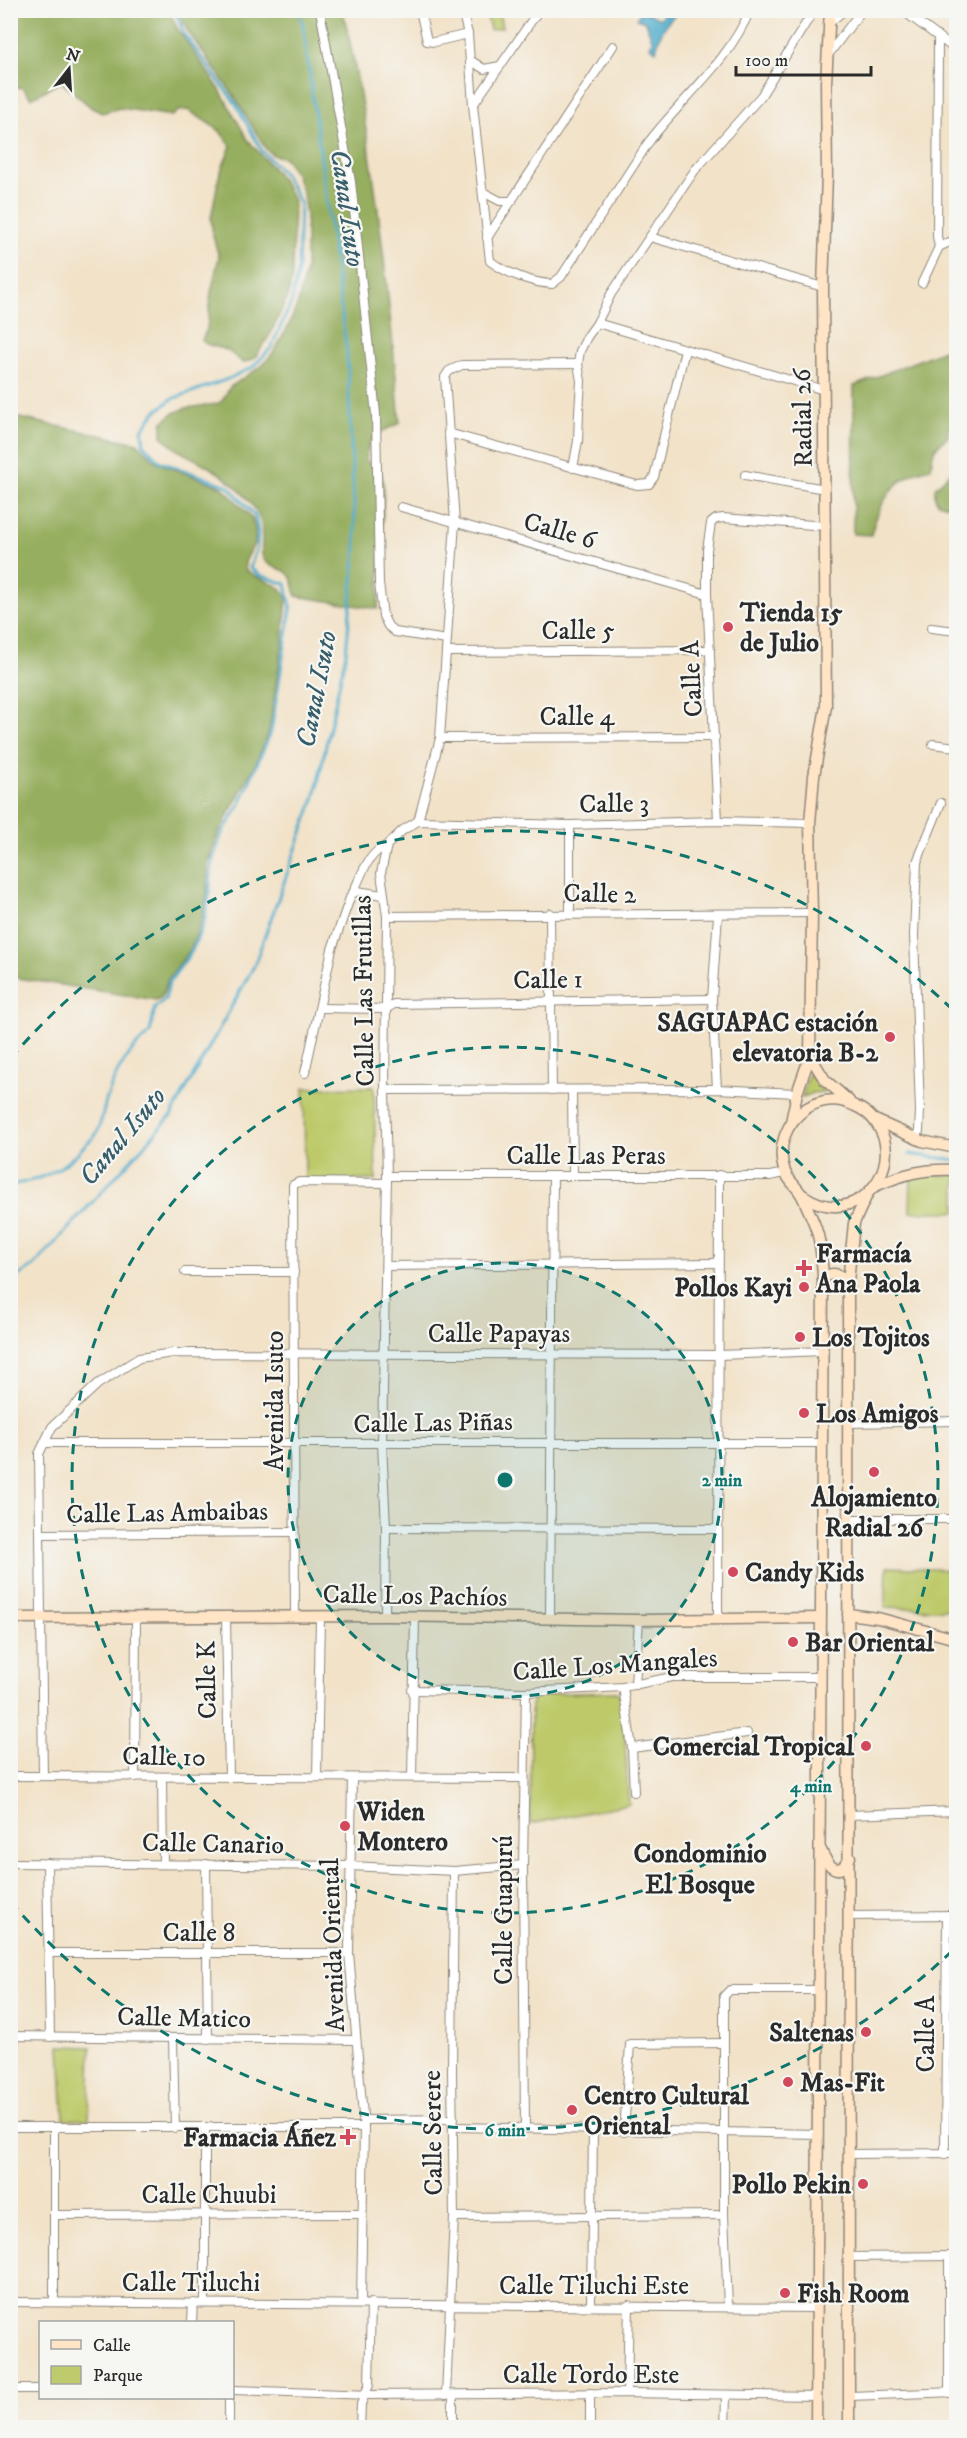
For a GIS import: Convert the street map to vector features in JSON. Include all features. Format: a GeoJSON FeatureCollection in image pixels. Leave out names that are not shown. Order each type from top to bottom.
{"type":"FeatureCollection","features":[{"type":"Feature","properties":{"kind":"main road","name":"Radial 26"},"geometry":{"type":"LineString","coordinates":[[789,1126],[797,1093],[810,1056],[812,913],[810,823],[814,776],[826,706],[823,288],[827,175],[827,56],[830,10]]}},
{"type":"Feature","properties":{"kind":"main road"},"geometry":{"type":"LineString","coordinates":[[810,1056],[825,1080],[873,1119],[916,1138],[957,1148]]}},
{"type":"Feature","properties":{"kind":"main road"},"geometry":{"type":"LineString","coordinates":[[816,2427],[823,1278],[822,1255],[815,1226],[801,1193],[786,1173],[782,1149],[789,1126],[797,1116],[817,1102],[831,1099],[856,1106]]}},
{"type":"Feature","properties":{"kind":"main road"},"geometry":{"type":"LineString","coordinates":[[849,2427],[848,1282],[854,1223],[881,1175],[886,1161],[886,1146],[882,1132],[873,1119]]}},
{"type":"Feature","properties":{"kind":"main road"},"geometry":{"type":"LineString","coordinates":[[801,1193],[813,1202],[827,1206],[844,1205],[871,1190],[915,1171],[957,1170]]}},
{"type":"Feature","properties":{"kind":"main road"},"geometry":{"type":"LineString","coordinates":[[823,1278],[836,1273],[848,1282]]}},
{"type":"Feature","properties":{"kind":"main road"},"geometry":{"type":"LineString","coordinates":[[848,1614],[878,1617],[957,1639]]}},
{"type":"Feature","properties":{"kind":"main road","name":"Calle Los Pachíos"},"geometry":{"type":"LineString","coordinates":[[10,1618],[41,1620],[385,1616],[718,1620],[820,1618]]}},
{"type":"Feature","properties":{"kind":"main road"},"geometry":{"type":"LineString","coordinates":[[820,1847],[828,1865],[834,1869],[840,1869],[846,1865],[850,1857]]}},
{"type":"Feature","properties":{"kind":"main road"},"geometry":{"type":"LineString","coordinates":[[820,1884],[824,1877],[834,1874],[848,1887]]}},
{"type":"Feature","properties":{"kind":"street"},"geometry":{"type":"LineString","coordinates":[[320,10],[351,182],[375,402],[379,583],[383,616],[388,626],[395,632],[447,640]]}},
{"type":"Feature","properties":{"kind":"street"},"geometry":{"type":"LineString","coordinates":[[420,10],[427,41],[434,42],[468,33]]}},
{"type":"Feature","properties":{"kind":"street"},"geometry":{"type":"LineString","coordinates":[[462,10],[468,33],[473,105],[490,261],[499,268],[552,285],[561,277],[648,143],[663,123],[723,57],[745,23],[750,10]]}},
{"type":"Feature","properties":{"kind":"street"},"geometry":{"type":"LineString","coordinates":[[473,105],[539,10]]}},
{"type":"Feature","properties":{"kind":"street"},"geometry":{"type":"LineString","coordinates":[[573,468],[581,381],[578,364],[580,351],[611,294],[695,170],[761,96],[813,13],[789,10]]}},
{"type":"Feature","properties":{"kind":"street"},"geometry":{"type":"LineString","coordinates":[[828,24],[845,10]]}},
{"type":"Feature","properties":{"kind":"street"},"geometry":{"type":"LineString","coordinates":[[827,56],[862,10]]}},
{"type":"Feature","properties":{"kind":"street"},"geometry":{"type":"LineString","coordinates":[[902,10],[957,50]]}},
{"type":"Feature","properties":{"kind":"street"},"geometry":{"type":"LineString","coordinates":[[922,283],[939,247],[937,236],[938,37]]}},
{"type":"Feature","properties":{"kind":"street"},"geometry":{"type":"LineString","coordinates":[[488,238],[613,46]]}},
{"type":"Feature","properties":{"kind":"street"},"geometry":{"type":"LineString","coordinates":[[470,60],[484,69],[500,66]]}},
{"type":"Feature","properties":{"kind":"street"},"geometry":{"type":"LineString","coordinates":[[483,192],[500,201],[512,201]]}},
{"type":"Feature","properties":{"kind":"street"},"geometry":{"type":"LineString","coordinates":[[650,237],[823,288]]}},
{"type":"Feature","properties":{"kind":"street"},"geometry":{"type":"LineString","coordinates":[[939,247],[957,240]]}},
{"type":"Feature","properties":{"kind":"street"},"geometry":{"type":"LineString","coordinates":[[597,323],[824,390]]}},
{"type":"Feature","properties":{"kind":"street"},"geometry":{"type":"LineString","coordinates":[[448,433],[637,485],[649,484],[654,477],[685,350]]}},
{"type":"Feature","properties":{"kind":"street"},"geometry":{"type":"LineString","coordinates":[[306,1073],[332,949],[353,893],[370,857],[418,821],[440,738],[455,523],[445,377],[449,371],[462,366],[578,364]]}},
{"type":"Feature","properties":{"kind":"street"},"geometry":{"type":"LineString","coordinates":[[745,475],[825,489]]}},
{"type":"Feature","properties":{"kind":"street","name":"Calle 6"},"geometry":{"type":"LineString","coordinates":[[401,507],[707,594]]}},
{"type":"Feature","properties":{"kind":"street","name":"Calle A"},"geometry":{"type":"LineString","coordinates":[[718,821],[707,594],[708,534],[711,523],[723,518],[826,526]]}},
{"type":"Feature","properties":{"kind":"street"},"geometry":{"type":"LineString","coordinates":[[932,628],[957,631]]}},
{"type":"Feature","properties":{"kind":"street","name":"Calle 5"},"geometry":{"type":"LineString","coordinates":[[446,652],[710,650]]}},
{"type":"Feature","properties":{"kind":"street","name":"Calle 4"},"geometry":{"type":"LineString","coordinates":[[440,738],[715,737]]}},
{"type":"Feature","properties":{"kind":"street"},"geometry":{"type":"LineString","coordinates":[[933,744],[957,747]]}},
{"type":"Feature","properties":{"kind":"street"},"geometry":{"type":"LineString","coordinates":[[916,1138],[919,1131],[920,1111],[914,935],[917,862],[941,803]]}},
{"type":"Feature","properties":{"kind":"street","name":"Calle 3"},"geometry":{"type":"LineString","coordinates":[[418,821],[570,825],[718,821],[810,823]]}},
{"type":"Feature","properties":{"kind":"street"},"geometry":{"type":"LineString","coordinates":[[570,825],[570,914]]}},
{"type":"Feature","properties":{"kind":"street","name":"Calle Las Frutillas"},"geometry":{"type":"LineString","coordinates":[[385,1616],[387,1528],[382,1443],[387,1179],[385,1090],[387,916],[381,873],[387,845]]}},
{"type":"Feature","properties":{"kind":"street"},"geometry":{"type":"LineString","coordinates":[[353,893],[357,891],[383,895]]}},
{"type":"Feature","properties":{"kind":"street"},"geometry":{"type":"LineString","coordinates":[[550,913],[552,1090]]}},
{"type":"Feature","properties":{"kind":"street","name":"Calle 2"},"geometry":{"type":"LineString","coordinates":[[387,916],[550,913],[718,915],[812,913]]}},
{"type":"Feature","properties":{"kind":"street"},"geometry":{"type":"LineString","coordinates":[[717,1089],[712,999],[718,915]]}},
{"type":"Feature","properties":{"kind":"street","name":"Calle 1"},"geometry":{"type":"LineString","coordinates":[[321,1008],[386,1009],[394,1004],[550,1000],[712,999]]}},
{"type":"Feature","properties":{"kind":"street"},"geometry":{"type":"LineString","coordinates":[[385,1090],[717,1089],[797,1093]]}},
{"type":"Feature","properties":{"kind":"street"},"geometry":{"type":"LineString","coordinates":[[572,1090],[573,1175]]}},
{"type":"Feature","properties":{"kind":"street","name":"Calle Las Peras"},"geometry":{"type":"LineString","coordinates":[[293,1185],[298,1182],[387,1179],[573,1175],[770,1176],[786,1173]]}},
{"type":"Feature","properties":{"kind":"street"},"geometry":{"type":"LineString","coordinates":[[718,1620],[719,1175]]}},
{"type":"Feature","properties":{"kind":"street"},"geometry":{"type":"LineString","coordinates":[[550,1619],[553,1176]]}},
{"type":"Feature","properties":{"kind":"street","name":"Avenida Isuto"},"geometry":{"type":"LineString","coordinates":[[293,1185],[295,1616]]}},
{"type":"Feature","properties":{"kind":"street"},"geometry":{"type":"LineString","coordinates":[[386,1266],[718,1263]]}},
{"type":"Feature","properties":{"kind":"street"},"geometry":{"type":"LineString","coordinates":[[185,1272],[294,1272]]}},
{"type":"Feature","properties":{"kind":"street","name":"Calle Papayas"},"geometry":{"type":"LineString","coordinates":[[44,1443],[52,1427],[98,1384],[139,1358],[173,1353],[718,1355],[824,1351]]}},
{"type":"Feature","properties":{"kind":"street"},"geometry":{"type":"LineString","coordinates":[[848,1423],[957,1421]]}},
{"type":"Feature","properties":{"kind":"street"},"geometry":{"type":"LineString","coordinates":[[43,1776],[39,1454],[44,1443]]}},
{"type":"Feature","properties":{"kind":"street","name":"Calle Las Piñas"},"geometry":{"type":"LineString","coordinates":[[44,1443],[822,1443]]}},
{"type":"Feature","properties":{"kind":"street"},"geometry":{"type":"LineString","coordinates":[[849,1519],[957,1519]]}},
{"type":"Feature","properties":{"kind":"street"},"geometry":{"type":"LineString","coordinates":[[387,1528],[718,1529]]}},
{"type":"Feature","properties":{"kind":"street","name":"Calle Las Ambaibas"},"geometry":{"type":"LineString","coordinates":[[41,1534],[293,1532]]}},
{"type":"Feature","properties":{"kind":"street"},"geometry":{"type":"LineString","coordinates":[[320,1617],[317,1777],[352,1779],[524,1778]]}},
{"type":"Feature","properties":{"kind":"street","name":"Calle K"},"geometry":{"type":"LineString","coordinates":[[226,1618],[228,1778]]}},
{"type":"Feature","properties":{"kind":"street"},"geometry":{"type":"LineString","coordinates":[[412,1778],[415,1618]]}},
{"type":"Feature","properties":{"kind":"street"},"geometry":{"type":"LineString","coordinates":[[135,1776],[136,1619]]}},
{"type":"Feature","properties":{"kind":"street"},"geometry":{"type":"LineString","coordinates":[[635,1685],[639,1620]]}},
{"type":"Feature","properties":{"kind":"street","name":"Calle Los Mangales"},"geometry":{"type":"LineString","coordinates":[[412,1690],[526,1692],[623,1687],[672,1677],[821,1677]]}},
{"type":"Feature","properties":{"kind":"street"},"geometry":{"type":"LineString","coordinates":[[623,1687],[632,1748],[634,1792]]}},
{"type":"Feature","properties":{"kind":"street","name":"Calle Guapurú"},"geometry":{"type":"LineString","coordinates":[[525,2128],[523,1865],[526,1692]]}},
{"type":"Feature","properties":{"kind":"street"},"geometry":{"type":"LineString","coordinates":[[632,1748],[747,1733]]}},
{"type":"Feature","properties":{"kind":"street","name":"Calle 10"},"geometry":{"type":"LineString","coordinates":[[10,1776],[317,1777]]}},
{"type":"Feature","properties":{"kind":"street"},"geometry":{"type":"LineString","coordinates":[[162,1777],[163,1864]]}},
{"type":"Feature","properties":{"kind":"street","name":"Avenida Oriental"},"geometry":{"type":"LineString","coordinates":[[352,1779],[349,1953],[363,2123],[361,2303]]}},
{"type":"Feature","properties":{"kind":"street"},"geometry":{"type":"LineString","coordinates":[[850,1815],[957,1810]]}},
{"type":"Feature","properties":{"kind":"street","name":"Calle Canario"},"geometry":{"type":"LineString","coordinates":[[10,1863],[350,1866],[454,1870],[523,1865]]}},
{"type":"Feature","properties":{"kind":"street"},"geometry":{"type":"LineString","coordinates":[[47,1863],[50,2037]]}},
{"type":"Feature","properties":{"kind":"street"},"geometry":{"type":"LineString","coordinates":[[206,1864],[208,2039]]}},
{"type":"Feature","properties":{"kind":"street","name":"Calle Serere"},"geometry":{"type":"LineString","coordinates":[[453,2427],[450,2395],[449,2306],[454,2217],[454,1870]]}},
{"type":"Feature","properties":{"kind":"street","name":"Calle A"},"geometry":{"type":"LineString","coordinates":[[945,2154],[947,1915]]}},
{"type":"Feature","properties":{"kind":"street"},"geometry":{"type":"LineString","coordinates":[[849,1916],[957,1915]]}},
{"type":"Feature","properties":{"kind":"street","name":"Calle 8"},"geometry":{"type":"LineString","coordinates":[[49,1953],[349,1953]]}},
{"type":"Feature","properties":{"kind":"street"},"geometry":{"type":"LineString","coordinates":[[728,2306],[724,2215],[724,1996],[730,1990],[819,1990]]}},
{"type":"Feature","properties":{"kind":"street","name":"Calle Matico"},"geometry":{"type":"LineString","coordinates":[[10,2036],[356,2040]]}},
{"type":"Feature","properties":{"kind":"street"},"geometry":{"type":"LineString","coordinates":[[173,2038],[176,2128]]}},
{"type":"Feature","properties":{"kind":"street"},"geometry":{"type":"LineString","coordinates":[[624,2132],[630,2044],[724,2043]]}},
{"type":"Feature","properties":{"kind":"street"},"geometry":{"type":"LineString","coordinates":[[10,2127],[205,2128],[363,2123],[454,2123],[624,2132],[725,2131],[818,2134]]}},
{"type":"Feature","properties":{"kind":"street"},"geometry":{"type":"LineString","coordinates":[[54,2127],[54,2301]]}},
{"type":"Feature","properties":{"kind":"street"},"geometry":{"type":"LineString","coordinates":[[205,2128],[205,2303]]}},
{"type":"Feature","properties":{"kind":"street"},"geometry":{"type":"LineString","coordinates":[[591,2305],[592,2130]]}},
{"type":"Feature","properties":{"kind":"street"},"geometry":{"type":"LineString","coordinates":[[850,2154],[957,2153]]}},
{"type":"Feature","properties":{"kind":"street","name":"Calle Chuubi"},"geometry":{"type":"LineString","coordinates":[[55,2215],[362,2214]]}},
{"type":"Feature","properties":{"kind":"street"},"geometry":{"type":"LineString","coordinates":[[454,2217],[724,2215]]}},
{"type":"Feature","properties":{"kind":"street"},"geometry":{"type":"LineString","coordinates":[[848,2257],[953,2256],[953,2393],[850,2396]]}},
{"type":"Feature","properties":{"kind":"street","name":"Calle Tiluchi"},"geometry":{"type":"LineString","coordinates":[[10,2302],[370,2303]]}},
{"type":"Feature","properties":{"kind":"street"},"geometry":{"type":"LineString","coordinates":[[192,2321],[193,2303]]}},
{"type":"Feature","properties":{"kind":"street"},"geometry":{"type":"LineString","coordinates":[[360,2427],[361,2404],[369,2385],[370,2303]]}},
{"type":"Feature","properties":{"kind":"street","name":"Calle Tiluchi Este"},"geometry":{"type":"LineString","coordinates":[[370,2303],[449,2306],[629,2305],[817,2308]]}},
{"type":"Feature","properties":{"kind":"street"},"geometry":{"type":"LineString","coordinates":[[627,2393],[629,2305]]}},
{"type":"Feature","properties":{"kind":"street"},"geometry":{"type":"LineString","coordinates":[[10,2389],[39,2389]]}},
{"type":"Feature","properties":{"kind":"street","name":"Calle Tordo Este"},"geometry":{"type":"LineString","coordinates":[[234,2390],[450,2395],[627,2393],[816,2396]]}},
{"type":"Feature","properties":{"kind":"street"},"geometry":{"type":"LineString","coordinates":[[590,2393],[590,2427]]}},
{"type":"Feature","properties":{"kind":"street"},"geometry":{"type":"LineString","coordinates":[[725,2427],[726,2396]]}},
{"type":"Feature","properties":{"kind":"street"},"geometry":{"type":"LineString","coordinates":[[229,2399],[230,2427]]}},
{"type":"Feature","properties":{"kind":"green space"},"geometry":{"type":"Polygon","coordinates":[[[11,10],[169,11],[177,28],[220,90],[248,140],[281,178],[294,201],[292,276],[288,296],[271,333],[255,358],[243,363],[227,350],[206,344],[202,340],[207,329],[211,292],[219,257],[211,218],[219,176],[231,146],[219,130],[188,110],[178,111],[172,116],[120,108],[102,113],[92,108],[61,82],[31,98],[23,88],[15,87],[11,98],[11,10]]]}},
{"type":"Feature","properties":{"kind":"green space"},"geometry":{"type":"Polygon","coordinates":[[[178,11],[343,11],[363,113],[379,216],[400,423],[380,432],[372,439],[367,451],[366,460],[381,474],[384,488],[378,609],[296,596],[289,574],[269,564],[263,558],[261,523],[250,502],[222,475],[178,450],[162,436],[162,423],[172,414],[186,408],[217,404],[222,401],[230,387],[262,366],[273,353],[289,325],[298,303],[306,268],[306,217],[303,193],[296,175],[285,158],[273,155],[266,149],[234,96],[187,30],[178,11]]]}},
{"type":"Feature","properties":{"kind":"green space"},"geometry":{"type":"Polygon","coordinates":[[[486,11],[499,11],[502,28],[490,30],[486,11]]]}},
{"type":"Feature","properties":{"kind":"green space"},"geometry":{"type":"Polygon","coordinates":[[[956,345],[956,425],[948,429],[948,437],[935,450],[931,468],[907,477],[890,491],[879,511],[871,535],[853,534],[854,386],[956,345]]]}},
{"type":"Feature","properties":{"kind":"green space"},"geometry":{"type":"Polygon","coordinates":[[[10,416],[137,443],[157,462],[222,487],[252,518],[255,542],[245,562],[245,569],[274,584],[287,597],[283,641],[269,731],[254,767],[219,832],[208,862],[207,895],[200,925],[190,950],[168,979],[162,997],[156,1000],[11,977],[10,416]]]}},
{"type":"Feature","properties":{"kind":"green space"},"geometry":{"type":"Polygon","coordinates":[[[956,467],[956,508],[938,503],[935,498],[935,488],[956,467]]]}},
{"type":"Feature","properties":{"kind":"green space"},"geometry":{"type":"Polygon","coordinates":[[[809,1073],[824,1092],[812,1093],[802,1098],[809,1073]]]}},
{"type":"Feature","properties":{"kind":"green space"},"geometry":{"type":"Polygon","coordinates":[[[374,1087],[376,1180],[305,1180],[304,1088],[374,1087]]]}},
{"type":"Feature","properties":{"kind":"green space"},"geometry":{"type":"Polygon","coordinates":[[[956,1175],[956,1212],[910,1212],[911,1177],[956,1175]]]}},
{"type":"Feature","properties":{"kind":"green space"},"geometry":{"type":"Polygon","coordinates":[[[887,1567],[956,1570],[956,1610],[885,1607],[887,1567]]]}},
{"type":"Feature","properties":{"kind":"green space"},"geometry":{"type":"Polygon","coordinates":[[[616,1692],[622,1697],[629,1804],[530,1824],[531,1705],[533,1699],[538,1694],[616,1692]]]}},
{"type":"Feature","properties":{"kind":"green space"},"geometry":{"type":"Polygon","coordinates":[[[60,2046],[91,2047],[89,2120],[64,2119],[60,2046]]]}},
{"type":"Feature","properties":{"kind":"water"},"geometry":{"type":"Polygon","coordinates":[[[680,11],[664,28],[656,51],[650,47],[652,40],[646,22],[637,19],[639,13],[646,12],[660,19],[665,12],[680,11]]]}},
{"type":"Feature","properties":{"kind":"waterway"},"geometry":{"type":"LineString","coordinates":[[10,1185],[33,1180],[52,1172],[69,1161],[95,1136],[109,1091],[118,1072],[135,1047],[150,1033],[155,1007],[165,1000],[169,982],[192,951],[203,925],[209,896],[212,861],[222,833],[238,808],[271,732],[291,608],[286,584],[259,575],[250,568],[257,547],[258,532],[255,516],[228,486],[159,461],[144,445],[142,430],[154,413],[172,399],[228,379],[253,367],[271,348],[292,301],[298,269],[300,203],[284,174],[262,151],[236,104],[184,34],[175,10]]}},
{"type":"Feature","properties":{"kind":"waterway","name":"Canal Isuto"},"geometry":{"type":"LineString","coordinates":[[10,1281],[34,1266],[171,1116],[254,966],[315,796],[346,653],[356,548],[347,353],[303,25],[298,10]]}},
{"type":"Feature","properties":{"kind":"waterway"},"geometry":{"type":"LineString","coordinates":[[909,1154],[956,1160]]}},
{"type":"Feature","properties":{"kind":"place","name":"Tienda 15 de Julio"},"geometry":{"type":"Point","coordinates":[728,627]}},
{"type":"Feature","properties":{"kind":"place","name":"SAGUAPAC estación elevatoria B-2"},"geometry":{"type":"Point","coordinates":[890,1037]}},
{"type":"Feature","properties":{"kind":"place","name":"Farmacía Ana Paola"},"geometry":{"type":"Point","coordinates":[804,1268]}},
{"type":"Feature","properties":{"kind":"place","name":"Pollos Kayi"},"geometry":{"type":"Point","coordinates":[804,1287]}},
{"type":"Feature","properties":{"kind":"place","name":"Los Tojitos"},"geometry":{"type":"Point","coordinates":[800,1337]}},
{"type":"Feature","properties":{"kind":"place","name":"Los Amigos"},"geometry":{"type":"Point","coordinates":[804,1413]}},
{"type":"Feature","properties":{"kind":"place","name":"Alojamiento Radial 26"},"geometry":{"type":"Point","coordinates":[874,1472]}},
{"type":"Feature","properties":{"kind":"place","name":"Candy Kids"},"geometry":{"type":"Point","coordinates":[733,1572]}},
{"type":"Feature","properties":{"kind":"place","name":"Bar Oriental"},"geometry":{"type":"Point","coordinates":[793,1642]}},
{"type":"Feature","properties":{"kind":"place","name":"Comercial Tropical"},"geometry":{"type":"Point","coordinates":[866,1746]}},
{"type":"Feature","properties":{"kind":"place","name":"Widen Montero"},"geometry":{"type":"Point","coordinates":[345,1826]}},
{"type":"Feature","properties":{"kind":"place","name":"Saltenas"},"geometry":{"type":"Point","coordinates":[866,2032]}},
{"type":"Feature","properties":{"kind":"place","name":"Mas-Fit"},"geometry":{"type":"Point","coordinates":[788,2082]}},
{"type":"Feature","properties":{"kind":"place","name":"Centro Cultural Oriental"},"geometry":{"type":"Point","coordinates":[572,2110]}},
{"type":"Feature","properties":{"kind":"place","name":"Farmacia Áñez"},"geometry":{"type":"Point","coordinates":[348,2137]}},
{"type":"Feature","properties":{"kind":"place","name":"Pollo Pekin"},"geometry":{"type":"Point","coordinates":[863,2184]}},
{"type":"Feature","properties":{"kind":"place","name":"Fish Room"},"geometry":{"type":"Point","coordinates":[785,2293]}},
{"type":"Feature","properties":{"kind":"district","name":"Condominio El Bosque"},"geometry":{"type":"Point","coordinates":[700,1868]}}]}
